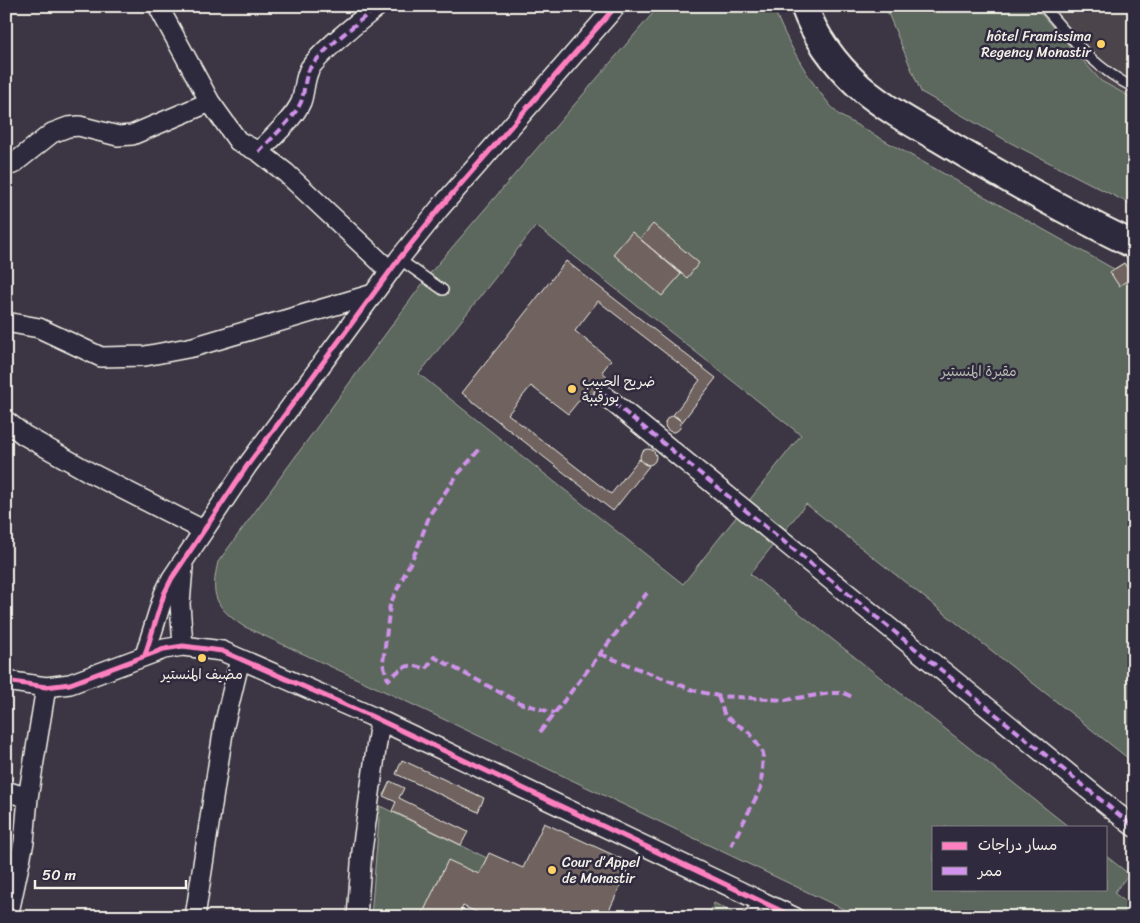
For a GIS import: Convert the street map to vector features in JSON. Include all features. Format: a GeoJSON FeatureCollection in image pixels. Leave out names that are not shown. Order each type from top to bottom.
{"type":"FeatureCollection","features":[{"type":"Feature","properties":{"kind":"main road"},"geometry":{"type":"LineString","coordinates":[[804,6],[835,62],[861,88],[930,134],[1002,176],[1078,218],[1134,245]]}},
{"type":"Feature","properties":{"kind":"street"},"geometry":{"type":"LineString","coordinates":[[158,6],[210,102],[238,141],[259,152],[395,265]]}},
{"type":"Feature","properties":{"kind":"street"},"geometry":{"type":"LineString","coordinates":[[259,152],[297,109],[302,98],[307,74],[313,65],[350,29],[378,6]]}},
{"type":"Feature","properties":{"kind":"street"},"geometry":{"type":"LineString","coordinates":[[145,656],[164,594],[183,561],[203,530],[373,294],[439,209],[616,6]]}},
{"type":"Feature","properties":{"kind":"street"},"geometry":{"type":"LineString","coordinates":[[6,166],[60,129],[79,126],[118,136],[132,135],[210,102]]}},
{"type":"Feature","properties":{"kind":"street"},"geometry":{"type":"LineString","coordinates":[[6,322],[38,328],[101,357],[145,356],[193,347],[373,294]]}},
{"type":"Feature","properties":{"kind":"street"},"geometry":{"type":"LineString","coordinates":[[604,395],[1134,827]]}},
{"type":"Feature","properties":{"kind":"street"},"geometry":{"type":"LineString","coordinates":[[6,421],[24,435],[91,473],[203,530]]}},
{"type":"Feature","properties":{"kind":"street"},"geometry":{"type":"LineString","coordinates":[[183,561],[180,604],[183,646]]}},
{"type":"Feature","properties":{"kind":"street"},"geometry":{"type":"LineString","coordinates":[[6,681],[46,687],[70,684],[164,649],[183,646],[222,651],[380,720],[794,917]]}},
{"type":"Feature","properties":{"kind":"street"},"geometry":{"type":"LineString","coordinates":[[195,917],[224,726],[240,658]]}},
{"type":"Feature","properties":{"kind":"street"},"geometry":{"type":"LineString","coordinates":[[8,917],[24,842],[28,798],[46,687]]}},
{"type":"Feature","properties":{"kind":"street"},"geometry":{"type":"LineString","coordinates":[[357,917],[362,851],[380,720]]}},
{"type":"Feature","properties":{"kind":"street"},"geometry":{"type":"LineString","coordinates":[[6,791],[28,798]]}},
{"type":"Feature","properties":{"kind":"lane"},"geometry":{"type":"LineString","coordinates":[[1043,6],[1093,62],[1110,76],[1134,88]]}},
{"type":"Feature","properties":{"kind":"lane"},"geometry":{"type":"LineString","coordinates":[[395,265],[443,290]]}},
{"type":"Feature","properties":{"kind":"lane"},"geometry":{"type":"LineString","coordinates":[[748,917],[759,901]]}},
{"type":"Feature","properties":{"kind":"shaded area","name":"hôtel Framissima Regency Monastir"},"geometry":{"type":"Polygon","coordinates":[[[1034,6],[1134,6],[1134,99],[1101,81],[1034,6]]]}},
{"type":"Feature","properties":{"kind":"green space","name":"مقبرة المنستير"},"geometry":{"type":"Polygon","coordinates":[[[659,6],[773,6],[785,35],[801,64],[819,91],[839,115],[1114,269],[1124,263],[1134,277],[1134,763],[806,504],[750,574],[1068,826],[932,826],[932,890],[1108,890],[1108,858],[1129,874],[1114,893],[1134,908],[1134,917],[860,917],[243,626],[226,613],[217,599],[215,583],[218,562],[431,272],[659,6]],[[536,226],[419,374],[683,584],[801,435],[536,226]]]}},
{"type":"Feature","properties":{"kind":"green space"},"geometry":{"type":"Polygon","coordinates":[[[885,6],[1034,6],[1101,81],[1134,99],[1134,206],[1009,142],[921,92],[885,6]]]}},
{"type":"Feature","properties":{"kind":"green space"},"geometry":{"type":"Polygon","coordinates":[[[380,806],[487,858],[479,874],[422,917],[371,917],[380,806]]]}},
{"type":"Feature","properties":{"kind":"green space"},"geometry":{"type":"Polygon","coordinates":[[[714,903],[732,912],[732,917],[708,917],[714,903]]]}},
{"type":"Feature","properties":{"kind":"building"},"geometry":{"type":"Polygon","coordinates":[[[653,224],[699,263],[687,278],[640,239],[653,224]]]}},
{"type":"Feature","properties":{"kind":"building"},"geometry":{"type":"Polygon","coordinates":[[[632,232],[681,274],[662,296],[613,254],[632,232]]]}},
{"type":"Feature","properties":{"kind":"building","name":"ضريح الحبيب بورقيبة"},"geometry":{"type":"Polygon","coordinates":[[[566,261],[716,378],[682,422],[673,415],[700,380],[598,301],[575,331],[611,360],[602,372],[614,382],[594,408],[581,398],[568,414],[531,386],[508,414],[611,494],[639,459],[649,466],[613,511],[462,393],[566,261]]]}},
{"type":"Feature","properties":{"kind":"building"},"geometry":{"type":"Polygon","coordinates":[[[1124,263],[1133,277],[1119,286],[1110,272],[1124,263]]]}},
{"type":"Feature","properties":{"kind":"building"},"geometry":{"type":"Polygon","coordinates":[[[673,416],[681,424],[673,432],[665,424],[673,416]]]}},
{"type":"Feature","properties":{"kind":"building"},"geometry":{"type":"Polygon","coordinates":[[[648,449],[656,457],[648,465],[640,457],[648,449]]]}},
{"type":"Feature","properties":{"kind":"building"},"geometry":{"type":"Polygon","coordinates":[[[402,760],[484,798],[478,812],[396,774],[402,760]]]}},
{"type":"Feature","properties":{"kind":"building"},"geometry":{"type":"Polygon","coordinates":[[[390,781],[404,788],[399,798],[468,832],[461,845],[392,811],[396,802],[383,796],[390,781]]]}},
{"type":"Feature","properties":{"kind":"building","name":"Cour d’Appel de Monastir"},"geometry":{"type":"Polygon","coordinates":[[[544,823],[622,859],[618,868],[627,872],[606,917],[487,917],[463,906],[458,917],[421,917],[448,860],[479,874],[489,853],[523,868],[544,823]]]}},
{"type":"Feature","properties":{"kind":"marked path"},"geometry":{"type":"LineString","coordinates":[[259,152],[288,122],[297,109],[301,102],[308,72],[316,60],[378,6]]}},
{"type":"Feature","properties":{"kind":"marked path"},"geometry":{"type":"LineString","coordinates":[[604,395],[1134,827]]}},
{"type":"Feature","properties":{"kind":"marked path"},"geometry":{"type":"LineString","coordinates":[[479,450],[458,474],[430,514],[417,549],[390,604],[383,663],[388,680],[406,667],[414,666],[426,669],[434,657],[520,703],[554,713]]}},
{"type":"Feature","properties":{"kind":"marked path"},"geometry":{"type":"LineString","coordinates":[[540,732],[647,593]]}},
{"type":"Feature","properties":{"kind":"marked path"},"geometry":{"type":"LineString","coordinates":[[600,654],[696,691],[718,696],[785,700],[831,693],[844,693],[852,697]]}},
{"type":"Feature","properties":{"kind":"marked path"},"geometry":{"type":"LineString","coordinates":[[718,696],[725,716],[750,733],[763,753],[761,788],[731,846]]}},
{"type":"Feature","properties":{"kind":"cycle path"},"geometry":{"type":"LineString","coordinates":[[145,655],[164,594],[172,578],[247,466],[399,259],[439,209],[616,6]]}},
{"type":"Feature","properties":{"kind":"cycle path"},"geometry":{"type":"LineString","coordinates":[[6,681],[46,687],[70,684],[164,649],[183,646],[222,651],[371,716],[794,917]]}},
{"type":"Feature","properties":{"kind":"place","name":"hôtel Framissima Regency Monastir"},"geometry":{"type":"Point","coordinates":[1101,44]}},
{"type":"Feature","properties":{"kind":"place","name":"ضريح الحبيب بورقيبة"},"geometry":{"type":"Point","coordinates":[572,389]}},
{"type":"Feature","properties":{"kind":"place","name":"مضيف المنستير"},"geometry":{"type":"Point","coordinates":[202,658]}},
{"type":"Feature","properties":{"kind":"place","name":"Cour d’Appel de Monastir"},"geometry":{"type":"Point","coordinates":[552,870]}}]}
